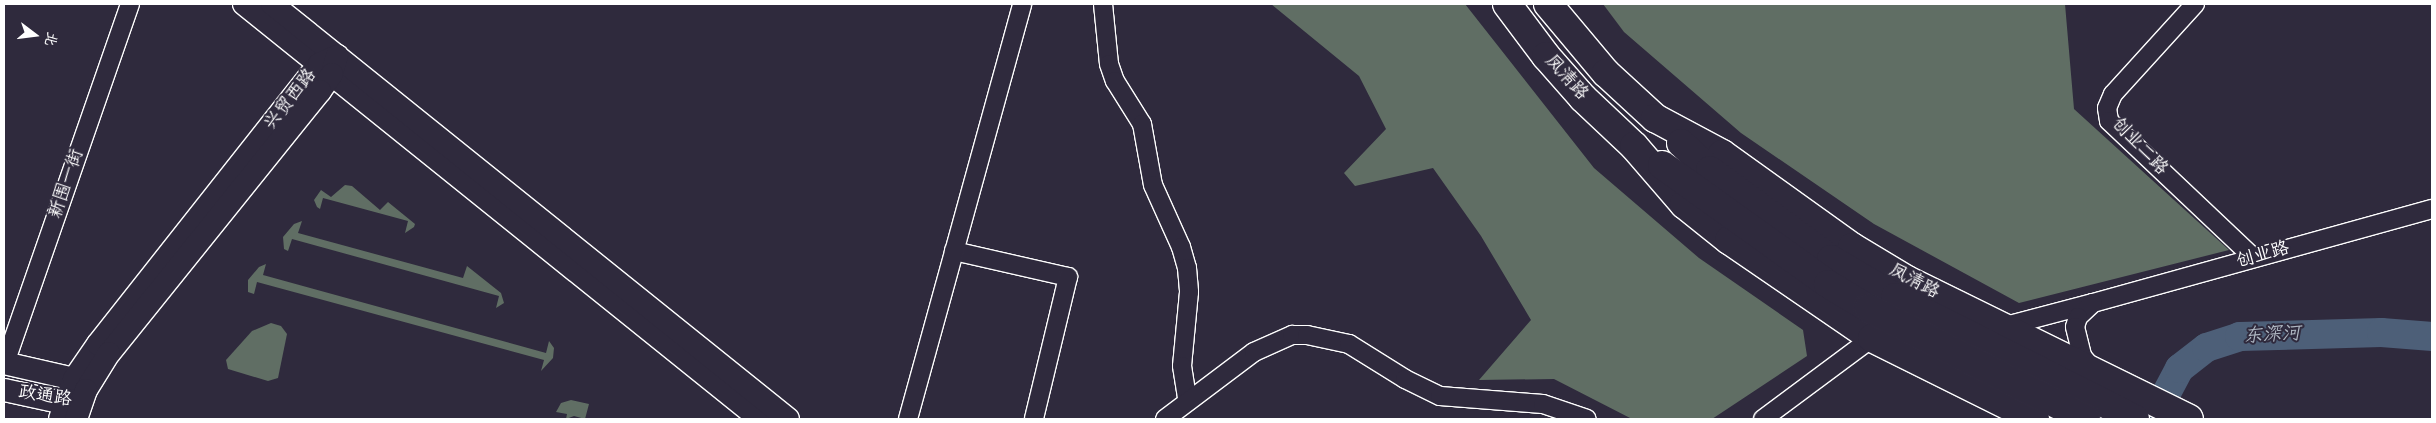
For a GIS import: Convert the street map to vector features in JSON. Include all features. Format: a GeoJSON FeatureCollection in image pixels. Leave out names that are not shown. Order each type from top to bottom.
{"type":"FeatureCollection","features":[{"type":"Feature","properties":{"kind":"main road","name":"凤清路"},"geometry":{"type":"LineString","coordinates":[[1507,4],[1546,56],[1634,146],[1684,204],[1706,222],[1775,274],[1872,338],[2035,419]]}},
{"type":"Feature","properties":{"kind":"main road","name":"凤清路"},"geometry":{"type":"LineString","coordinates":[[1548,4],[1606,73],[1710,170],[1831,259],[1957,342],[2086,419]]}},
{"type":"Feature","properties":{"kind":"main road","name":"凤清路"},"geometry":{"type":"LineString","coordinates":[[1655,118],[1722,154],[1799,212],[1878,264],[2189,419]]}},
{"type":"Feature","properties":{"kind":"main road","name":"凤清路"},"geometry":{"type":"LineString","coordinates":[[1634,146],[1696,187],[1828,284],[2135,419]]}},
{"type":"Feature","properties":{"kind":"street","name":"新围一街"},"geometry":{"type":"LineString","coordinates":[[4,363],[130,4]]}},
{"type":"Feature","properties":{"kind":"street"},"geometry":{"type":"LineString","coordinates":[[244,4],[329,65],[788,419]]}},
{"type":"Feature","properties":{"kind":"street"},"geometry":{"type":"LineString","coordinates":[[272,4],[329,65],[760,419]]}},
{"type":"Feature","properties":{"kind":"street"},"geometry":{"type":"LineString","coordinates":[[908,419],[1022,4]]}},
{"type":"Feature","properties":{"kind":"street"},"geometry":{"type":"LineString","coordinates":[[1103,4],[1109,64],[1115,82],[1142,124],[1153,185],[1181,247],[1187,268],[1188,292],[1182,366],[1188,402]]}},
{"type":"Feature","properties":{"kind":"street","name":"创业二路"},"geometry":{"type":"LineString","coordinates":[[2195,4],[2113,94],[2107,108],[2109,121],[2254,258]]}},
{"type":"Feature","properties":{"kind":"street","name":"兴贸西路"},"geometry":{"type":"LineString","coordinates":[[74,379],[98,344],[329,65]]}},
{"type":"Feature","properties":{"kind":"street","name":"兴贸西路"},"geometry":{"type":"LineString","coordinates":[[70,411],[109,353],[329,65]]}},
{"type":"Feature","properties":{"kind":"street","name":"创业路"},"geometry":{"type":"LineString","coordinates":[[2002,327],[2432,209]]}},
{"type":"Feature","properties":{"kind":"street"},"geometry":{"type":"LineString","coordinates":[[954,251],[1068,277],[1034,419]]}},
{"type":"Feature","properties":{"kind":"street"},"geometry":{"type":"LineString","coordinates":[[2093,303],[2078,317],[2075,336],[2082,356],[2100,375]]}},
{"type":"Feature","properties":{"kind":"street"},"geometry":{"type":"LineString","coordinates":[[1165,419],[1254,352],[1292,335],[1307,335],[1349,344],[1413,384],[1440,396],[1543,404],[1587,419]]}},
{"type":"Feature","properties":{"kind":"street"},"geometry":{"type":"LineString","coordinates":[[1763,419],[1872,338]]}},
{"type":"Feature","properties":{"kind":"street","name":"政通路"},"geometry":{"type":"LineString","coordinates":[[4,363],[74,379],[70,411],[4,390]]}},
{"type":"Feature","properties":{"kind":"green space"},"geometry":{"type":"Polygon","coordinates":[[[1271,4],[1465,4],[1594,168],[1699,258],[1803,330],[1807,356],[1712,419],[1632,419],[1554,379],[1479,380],[1531,320],[1481,236],[1433,168],[1355,186],[1344,173],[1386,129],[1359,76],[1271,4]]]}},
{"type":"Feature","properties":{"kind":"green space"},"geometry":{"type":"Polygon","coordinates":[[[1603,4],[2065,4],[2074,109],[2229,250],[2019,303],[1874,224],[1741,133],[1624,32],[1603,4]]]}},
{"type":"Feature","properties":{"kind":"green space"},"geometry":{"type":"Polygon","coordinates":[[[345,185],[352,186],[380,210],[388,202],[415,224],[414,227],[405,233],[408,221],[323,198],[320,209],[317,207],[314,200],[321,190],[331,197],[345,185]]]}},
{"type":"Feature","properties":{"kind":"green space"},"geometry":{"type":"Polygon","coordinates":[[[302,221],[298,233],[463,278],[467,266],[501,293],[504,303],[496,308],[499,296],[292,239],[288,251],[284,249],[283,237],[294,224],[302,221]]]}},
{"type":"Feature","properties":{"kind":"green space"},"geometry":{"type":"Polygon","coordinates":[[[266,264],[263,275],[546,353],[549,341],[554,348],[553,358],[541,371],[544,360],[257,282],[254,294],[248,292],[248,280],[259,267],[266,264]]]}},
{"type":"Feature","properties":{"kind":"green space"},"geometry":{"type":"Polygon","coordinates":[[[271,323],[281,326],[287,334],[278,378],[268,381],[228,369],[226,360],[252,331],[271,323]]]}},
{"type":"Feature","properties":{"kind":"green space"},"geometry":{"type":"Polygon","coordinates":[[[571,400],[589,404],[585,419],[574,416],[566,419],[567,414],[556,412],[561,403],[571,400]]]}},
{"type":"Feature","properties":{"kind":"waterway","name":"东深河"},"geometry":{"type":"LineString","coordinates":[[2152,419],[2179,368],[2206,347],[2239,336],[2381,332],[2432,336]]}}]}
